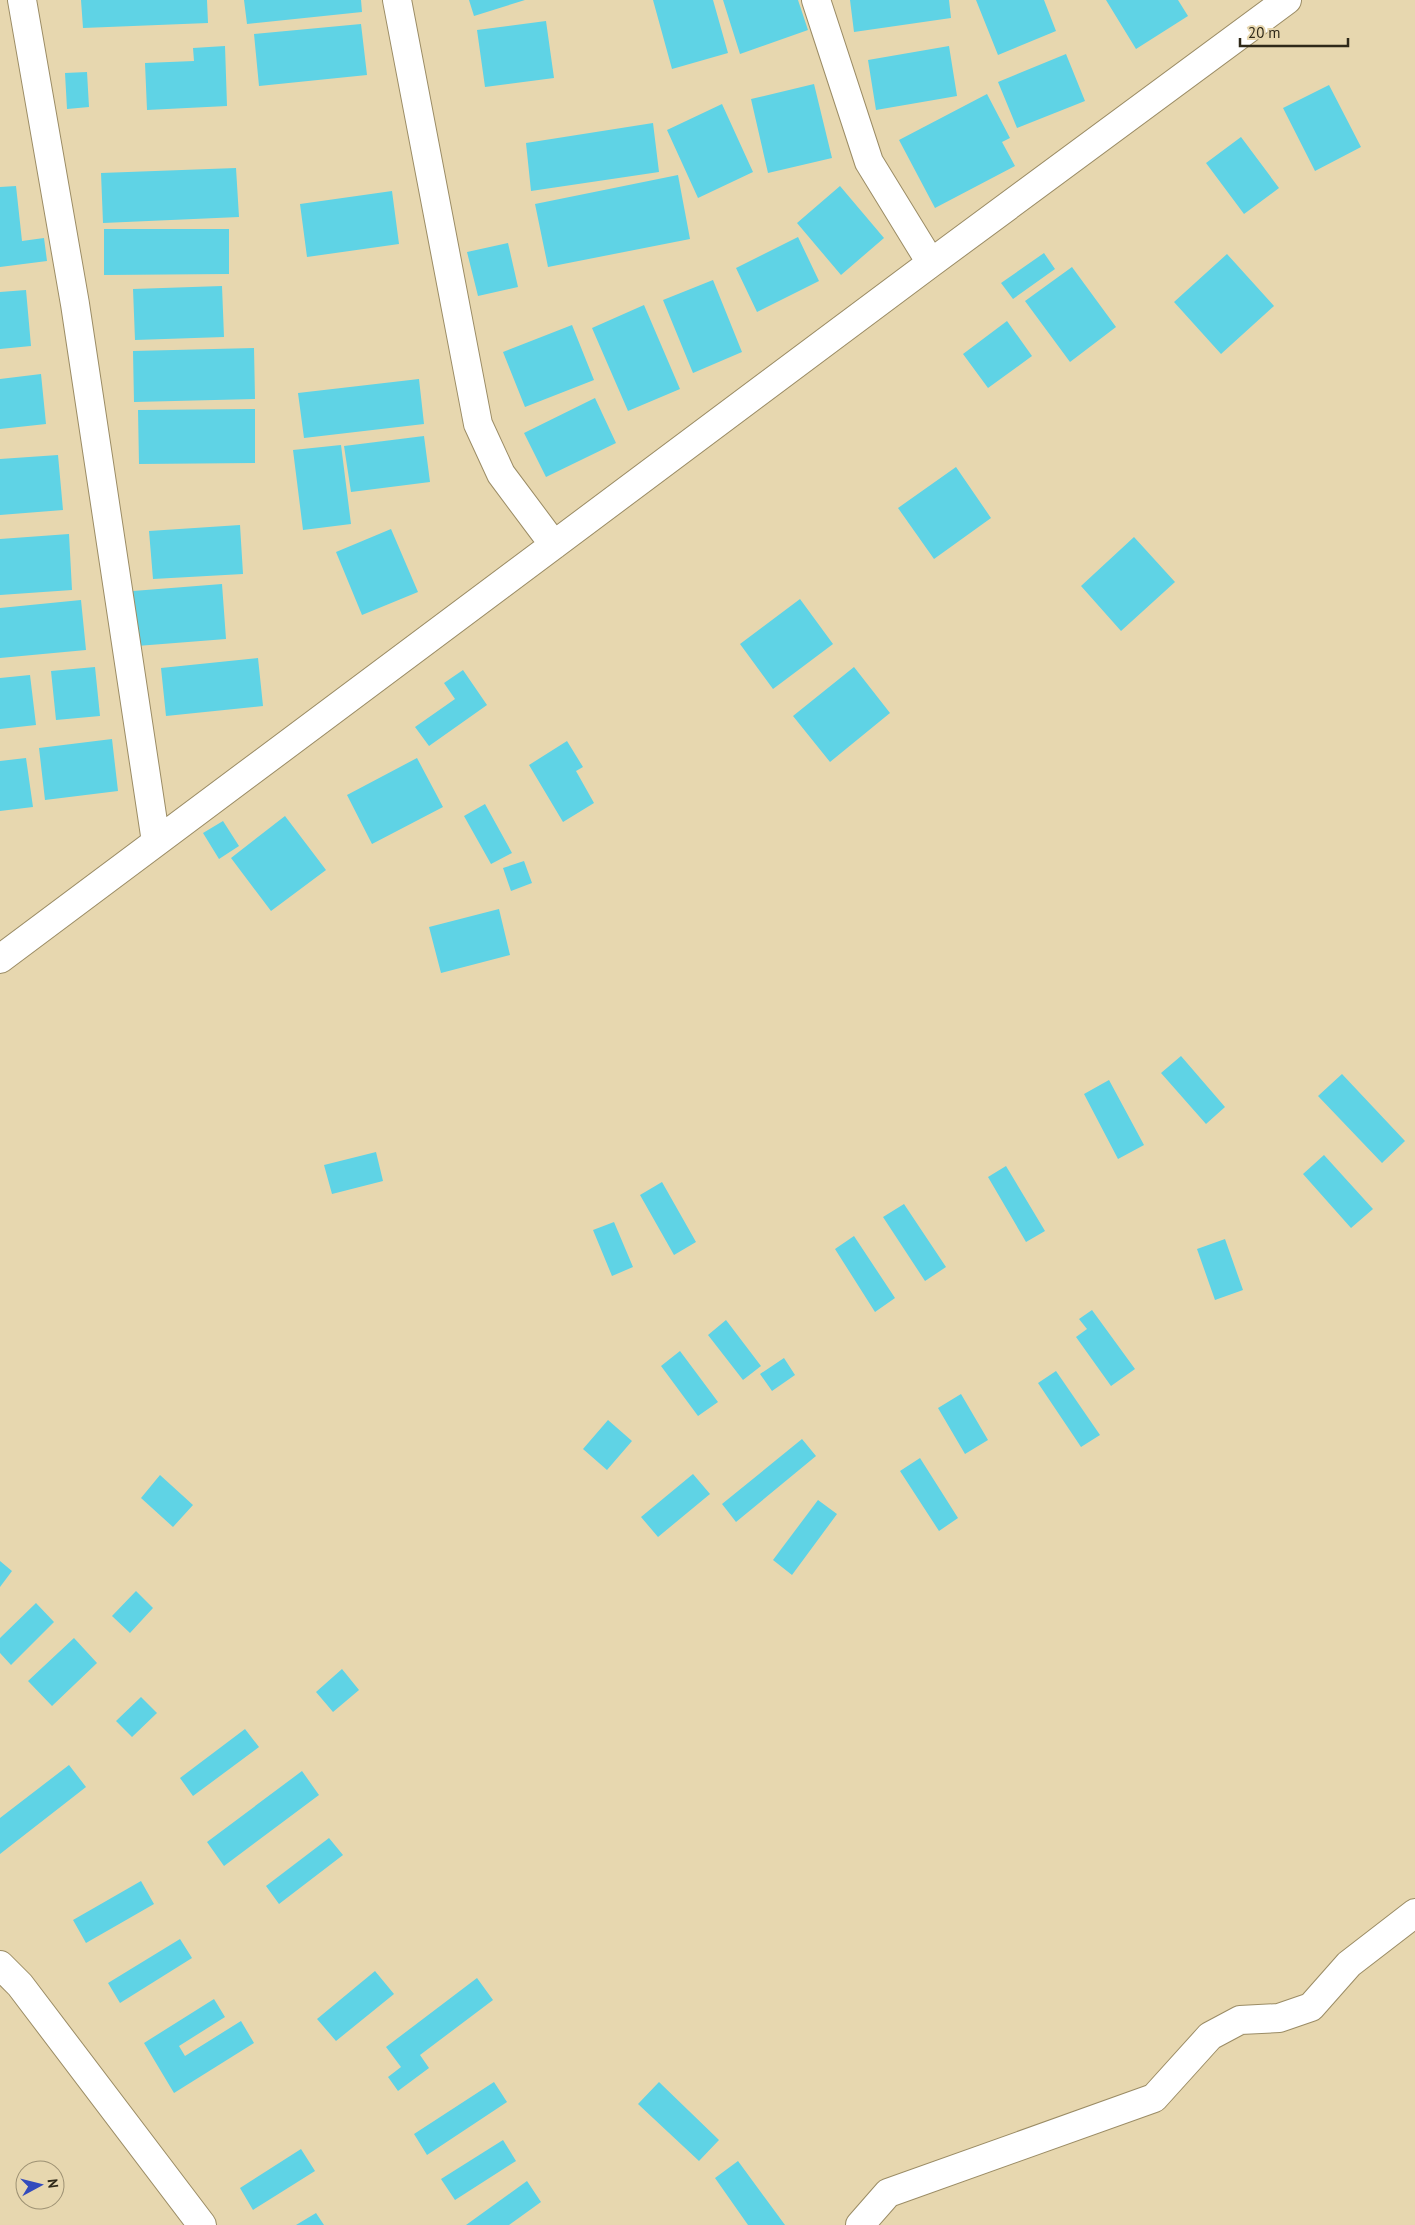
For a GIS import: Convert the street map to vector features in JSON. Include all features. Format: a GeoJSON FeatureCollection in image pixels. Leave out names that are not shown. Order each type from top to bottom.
{"type":"FeatureCollection","features":[{"type":"Feature","properties":{"kind":"street"},"geometry":{"type":"LineString","coordinates":[[22,0],[75,304],[156,842]]}},
{"type":"Feature","properties":{"kind":"street"},"geometry":{"type":"LineString","coordinates":[[397,0],[478,424],[501,474],[554,544]]}},
{"type":"Feature","properties":{"kind":"street"},"geometry":{"type":"LineString","coordinates":[[816,0],[869,162],[931,263]]}},
{"type":"Feature","properties":{"kind":"street"},"geometry":{"type":"LineString","coordinates":[[0,959],[931,263],[1287,0]]}},
{"type":"Feature","properties":{"kind":"street"},"geometry":{"type":"LineString","coordinates":[[860,2225],[888,2193],[1154,2098],[1210,2036],[1240,2020],[1279,2018],[1311,2007],[1349,1964],[1415,1914]]}},
{"type":"Feature","properties":{"kind":"street"},"geometry":{"type":"LineString","coordinates":[[0,1965],[20,1985],[202,2225]]}},
{"type":"Feature","properties":{"kind":"building"},"geometry":{"type":"Polygon","coordinates":[[[81,0],[207,0],[208,23],[83,28],[81,0]]]}},
{"type":"Feature","properties":{"kind":"building"},"geometry":{"type":"Polygon","coordinates":[[[244,0],[361,0],[362,12],[247,24],[244,0]]]}},
{"type":"Feature","properties":{"kind":"building"},"geometry":{"type":"Polygon","coordinates":[[[469,0],[525,0],[474,16],[469,0]]]}},
{"type":"Feature","properties":{"kind":"building"},"geometry":{"type":"Polygon","coordinates":[[[653,0],[713,0],[728,53],[672,69],[653,0]]]}},
{"type":"Feature","properties":{"kind":"building"},"geometry":{"type":"Polygon","coordinates":[[[723,0],[798,0],[808,30],[740,54],[723,0]]]}},
{"type":"Feature","properties":{"kind":"building"},"geometry":{"type":"Polygon","coordinates":[[[850,0],[949,0],[951,18],[854,32],[850,0]]]}},
{"type":"Feature","properties":{"kind":"building"},"geometry":{"type":"Polygon","coordinates":[[[976,0],[1044,0],[1056,31],[998,55],[976,0]]]}},
{"type":"Feature","properties":{"kind":"building"},"geometry":{"type":"Polygon","coordinates":[[[1106,0],[1178,0],[1188,16],[1136,49],[1106,0]]]}},
{"type":"Feature","properties":{"kind":"building"},"geometry":{"type":"Polygon","coordinates":[[[546,21],[554,78],[485,87],[477,30],[546,21]]]}},
{"type":"Feature","properties":{"kind":"building"},"geometry":{"type":"Polygon","coordinates":[[[361,24],[367,75],[259,86],[254,34],[361,24]]]}},
{"type":"Feature","properties":{"kind":"building"},"geometry":{"type":"Polygon","coordinates":[[[225,46],[227,106],[147,110],[145,63],[194,61],[193,48],[225,46]]]}},
{"type":"Feature","properties":{"kind":"building"},"geometry":{"type":"Polygon","coordinates":[[[949,46],[957,96],[876,110],[868,60],[949,46]]]}},
{"type":"Feature","properties":{"kind":"building"},"geometry":{"type":"Polygon","coordinates":[[[1066,54],[1085,101],[1017,128],[998,82],[1066,54]]]}},
{"type":"Feature","properties":{"kind":"building"},"geometry":{"type":"Polygon","coordinates":[[[87,72],[89,107],[67,109],[65,73],[87,72]]]}},
{"type":"Feature","properties":{"kind":"building"},"geometry":{"type":"Polygon","coordinates":[[[814,84],[832,158],[768,173],[751,99],[814,84]]]}},
{"type":"Feature","properties":{"kind":"building"},"geometry":{"type":"Polygon","coordinates":[[[1329,85],[1361,147],[1315,171],[1283,108],[1329,85]]]}},
{"type":"Feature","properties":{"kind":"building"},"geometry":{"type":"Polygon","coordinates":[[[987,94],[1010,138],[1002,142],[1015,166],[935,208],[899,140],[987,94]]]}},
{"type":"Feature","properties":{"kind":"building"},"geometry":{"type":"Polygon","coordinates":[[[722,104],[753,172],[698,198],[667,130],[722,104]]]}},
{"type":"Feature","properties":{"kind":"building"},"geometry":{"type":"Polygon","coordinates":[[[653,123],[659,172],[531,191],[526,143],[653,123]]]}},
{"type":"Feature","properties":{"kind":"building"},"geometry":{"type":"Polygon","coordinates":[[[1241,137],[1279,188],[1244,214],[1206,163],[1241,137]]]}},
{"type":"Feature","properties":{"kind":"building"},"geometry":{"type":"Polygon","coordinates":[[[236,168],[239,217],[103,223],[101,173],[236,168]]]}},
{"type":"Feature","properties":{"kind":"building"},"geometry":{"type":"Polygon","coordinates":[[[678,175],[690,239],[548,267],[535,204],[678,175]]]}},
{"type":"Feature","properties":{"kind":"building"},"geometry":{"type":"Polygon","coordinates":[[[16,186],[22,241],[44,238],[47,261],[0,267],[0,187],[16,186]]]}},
{"type":"Feature","properties":{"kind":"building"},"geometry":{"type":"Polygon","coordinates":[[[840,186],[884,238],[841,275],[797,223],[840,186]]]}},
{"type":"Feature","properties":{"kind":"building"},"geometry":{"type":"Polygon","coordinates":[[[392,191],[399,244],[307,257],[300,204],[392,191]]]}},
{"type":"Feature","properties":{"kind":"building"},"geometry":{"type":"Polygon","coordinates":[[[104,229],[229,229],[229,274],[104,275],[104,229]]]}},
{"type":"Feature","properties":{"kind":"building"},"geometry":{"type":"Polygon","coordinates":[[[798,237],[819,281],[757,312],[736,268],[798,237]]]}},
{"type":"Feature","properties":{"kind":"building"},"geometry":{"type":"Polygon","coordinates":[[[508,243],[518,287],[478,296],[467,252],[508,243]]]}},
{"type":"Feature","properties":{"kind":"building"},"geometry":{"type":"Polygon","coordinates":[[[1044,253],[1055,269],[1013,299],[1001,283],[1044,253]]]}},
{"type":"Feature","properties":{"kind":"building"},"geometry":{"type":"Polygon","coordinates":[[[1227,254],[1274,306],[1221,354],[1174,302],[1227,254]]]}},
{"type":"Feature","properties":{"kind":"building"},"geometry":{"type":"Polygon","coordinates":[[[1072,267],[1116,327],[1070,362],[1025,301],[1072,267]]]}},
{"type":"Feature","properties":{"kind":"building"},"geometry":{"type":"Polygon","coordinates":[[[713,280],[742,352],[693,373],[663,300],[713,280]]]}},
{"type":"Feature","properties":{"kind":"building"},"geometry":{"type":"Polygon","coordinates":[[[222,286],[224,337],[135,340],[133,289],[222,286]]]}},
{"type":"Feature","properties":{"kind":"building"},"geometry":{"type":"Polygon","coordinates":[[[26,290],[31,346],[0,349],[0,292],[26,290]]]}},
{"type":"Feature","properties":{"kind":"building"},"geometry":{"type":"Polygon","coordinates":[[[644,305],[680,389],[628,411],[592,328],[644,305]]]}},
{"type":"Feature","properties":{"kind":"building"},"geometry":{"type":"Polygon","coordinates":[[[1007,321],[1032,356],[988,388],[963,354],[1007,321]]]}},
{"type":"Feature","properties":{"kind":"building"},"geometry":{"type":"Polygon","coordinates":[[[572,325],[594,380],[525,407],[503,352],[572,325]]]}},
{"type":"Feature","properties":{"kind":"building"},"geometry":{"type":"Polygon","coordinates":[[[254,348],[255,399],[134,402],[133,351],[254,348]]]}},
{"type":"Feature","properties":{"kind":"building"},"geometry":{"type":"Polygon","coordinates":[[[41,374],[46,424],[0,429],[0,379],[41,374]]]}},
{"type":"Feature","properties":{"kind":"building"},"geometry":{"type":"Polygon","coordinates":[[[419,379],[424,424],[304,438],[298,393],[419,379]]]}},
{"type":"Feature","properties":{"kind":"building"},"geometry":{"type":"Polygon","coordinates":[[[595,398],[616,443],[546,477],[524,433],[595,398]]]}},
{"type":"Feature","properties":{"kind":"building"},"geometry":{"type":"Polygon","coordinates":[[[255,409],[255,463],[139,464],[138,410],[255,409]]]}},
{"type":"Feature","properties":{"kind":"building"},"geometry":{"type":"Polygon","coordinates":[[[424,436],[430,482],[351,492],[344,446],[424,436]]]}},
{"type":"Feature","properties":{"kind":"building"},"geometry":{"type":"Polygon","coordinates":[[[341,445],[351,524],[303,530],[293,450],[341,445]]]}},
{"type":"Feature","properties":{"kind":"building"},"geometry":{"type":"Polygon","coordinates":[[[58,455],[63,510],[0,515],[0,459],[58,455]]]}},
{"type":"Feature","properties":{"kind":"building"},"geometry":{"type":"Polygon","coordinates":[[[956,467],[991,518],[934,559],[898,508],[956,467]]]}},
{"type":"Feature","properties":{"kind":"building"},"geometry":{"type":"Polygon","coordinates":[[[240,525],[243,574],[153,579],[149,531],[240,525]]]}},
{"type":"Feature","properties":{"kind":"building"},"geometry":{"type":"Polygon","coordinates":[[[391,529],[418,592],[362,615],[336,552],[391,529]]]}},
{"type":"Feature","properties":{"kind":"building"},"geometry":{"type":"Polygon","coordinates":[[[69,534],[72,590],[0,595],[0,539],[69,534]]]}},
{"type":"Feature","properties":{"kind":"building"},"geometry":{"type":"Polygon","coordinates":[[[1134,537],[1175,582],[1121,631],[1081,586],[1134,537]]]}},
{"type":"Feature","properties":{"kind":"building"},"geometry":{"type":"Polygon","coordinates":[[[222,584],[226,639],[137,646],[133,591],[222,584]]]}},
{"type":"Feature","properties":{"kind":"building"},"geometry":{"type":"Polygon","coordinates":[[[800,599],[833,644],[773,689],[740,644],[800,599]]]}},
{"type":"Feature","properties":{"kind":"building"},"geometry":{"type":"Polygon","coordinates":[[[81,600],[86,650],[0,658],[0,608],[81,600]]]}},
{"type":"Feature","properties":{"kind":"building"},"geometry":{"type":"Polygon","coordinates":[[[258,658],[263,706],[166,716],[161,668],[258,658]]]}},
{"type":"Feature","properties":{"kind":"building"},"geometry":{"type":"Polygon","coordinates":[[[95,667],[100,716],[56,720],[51,671],[95,667]]]}},
{"type":"Feature","properties":{"kind":"building"},"geometry":{"type":"Polygon","coordinates":[[[854,667],[890,713],[830,762],[793,716],[854,667]]]}},
{"type":"Feature","properties":{"kind":"building"},"geometry":{"type":"Polygon","coordinates":[[[463,670],[487,705],[429,746],[415,727],[455,699],[444,683],[463,670]]]}},
{"type":"Feature","properties":{"kind":"building"},"geometry":{"type":"Polygon","coordinates":[[[30,675],[36,725],[0,729],[0,678],[30,675]]]}},
{"type":"Feature","properties":{"kind":"building"},"geometry":{"type":"Polygon","coordinates":[[[112,739],[118,791],[45,800],[39,748],[112,739]]]}},
{"type":"Feature","properties":{"kind":"building"},"geometry":{"type":"Polygon","coordinates":[[[567,741],[583,767],[576,771],[594,803],[563,822],[529,765],[567,741]]]}},
{"type":"Feature","properties":{"kind":"building"},"geometry":{"type":"Polygon","coordinates":[[[26,758],[33,807],[0,811],[0,761],[26,758]]]}},
{"type":"Feature","properties":{"kind":"building"},"geometry":{"type":"Polygon","coordinates":[[[417,758],[443,807],[372,844],[347,795],[417,758]]]}},
{"type":"Feature","properties":{"kind":"building"},"geometry":{"type":"Polygon","coordinates":[[[485,804],[512,853],[491,864],[464,816],[485,804]]]}},
{"type":"Feature","properties":{"kind":"building"},"geometry":{"type":"Polygon","coordinates":[[[285,816],[326,870],[271,911],[231,858],[285,816]]]}},
{"type":"Feature","properties":{"kind":"building"},"geometry":{"type":"Polygon","coordinates":[[[223,821],[239,846],[219,859],[203,833],[223,821]]]}},
{"type":"Feature","properties":{"kind":"building"},"geometry":{"type":"Polygon","coordinates":[[[524,861],[532,883],[511,891],[503,868],[524,861]]]}},
{"type":"Feature","properties":{"kind":"building"},"geometry":{"type":"Polygon","coordinates":[[[499,909],[510,955],[441,973],[429,927],[499,909]]]}},
{"type":"Feature","properties":{"kind":"building"},"geometry":{"type":"Polygon","coordinates":[[[1181,1056],[1225,1107],[1206,1124],[1161,1073],[1181,1056]]]}},
{"type":"Feature","properties":{"kind":"building"},"geometry":{"type":"Polygon","coordinates":[[[1342,1074],[1405,1141],[1382,1163],[1318,1096],[1342,1074]]]}},
{"type":"Feature","properties":{"kind":"building"},"geometry":{"type":"Polygon","coordinates":[[[1109,1080],[1144,1145],[1118,1159],[1084,1094],[1109,1080]]]}},
{"type":"Feature","properties":{"kind":"building"},"geometry":{"type":"Polygon","coordinates":[[[376,1152],[383,1181],[332,1194],[324,1165],[376,1152]]]}},
{"type":"Feature","properties":{"kind":"building"},"geometry":{"type":"Polygon","coordinates":[[[1324,1155],[1373,1209],[1351,1228],[1303,1174],[1324,1155]]]}},
{"type":"Feature","properties":{"kind":"building"},"geometry":{"type":"Polygon","coordinates":[[[1006,1166],[1045,1231],[1026,1242],[988,1177],[1006,1166]]]}},
{"type":"Feature","properties":{"kind":"building"},"geometry":{"type":"Polygon","coordinates":[[[662,1182],[696,1242],[674,1255],[640,1195],[662,1182]]]}},
{"type":"Feature","properties":{"kind":"building"},"geometry":{"type":"Polygon","coordinates":[[[904,1204],[946,1267],[925,1281],[883,1217],[904,1204]]]}},
{"type":"Feature","properties":{"kind":"building"},"geometry":{"type":"Polygon","coordinates":[[[614,1222],[633,1267],[612,1276],[593,1230],[614,1222]]]}},
{"type":"Feature","properties":{"kind":"building"},"geometry":{"type":"Polygon","coordinates":[[[854,1236],[895,1298],[875,1312],[835,1249],[854,1236]]]}},
{"type":"Feature","properties":{"kind":"building"},"geometry":{"type":"Polygon","coordinates":[[[1225,1239],[1243,1290],[1215,1300],[1197,1249],[1225,1239]]]}},
{"type":"Feature","properties":{"kind":"building"},"geometry":{"type":"Polygon","coordinates":[[[1092,1310],[1135,1369],[1111,1386],[1076,1337],[1087,1329],[1079,1319],[1092,1310]]]}},
{"type":"Feature","properties":{"kind":"building"},"geometry":{"type":"Polygon","coordinates":[[[726,1320],[761,1366],[743,1380],[708,1335],[726,1320]]]}},
{"type":"Feature","properties":{"kind":"building"},"geometry":{"type":"Polygon","coordinates":[[[680,1351],[718,1402],[698,1416],[661,1366],[680,1351]]]}},
{"type":"Feature","properties":{"kind":"building"},"geometry":{"type":"Polygon","coordinates":[[[784,1358],[795,1375],[772,1391],[760,1374],[784,1358]]]}},
{"type":"Feature","properties":{"kind":"building"},"geometry":{"type":"Polygon","coordinates":[[[1056,1371],[1100,1435],[1081,1447],[1038,1383],[1056,1371]]]}},
{"type":"Feature","properties":{"kind":"building"},"geometry":{"type":"Polygon","coordinates":[[[961,1394],[988,1440],[965,1454],[938,1408],[961,1394]]]}},
{"type":"Feature","properties":{"kind":"building"},"geometry":{"type":"Polygon","coordinates":[[[608,1420],[632,1441],[607,1470],[583,1449],[608,1420]]]}},
{"type":"Feature","properties":{"kind":"building"},"geometry":{"type":"Polygon","coordinates":[[[802,1439],[816,1456],[736,1522],[722,1504],[802,1439]]]}},
{"type":"Feature","properties":{"kind":"building"},"geometry":{"type":"Polygon","coordinates":[[[920,1458],[958,1518],[939,1531],[900,1471],[920,1458]]]}},
{"type":"Feature","properties":{"kind":"building"},"geometry":{"type":"Polygon","coordinates":[[[693,1474],[710,1494],[658,1537],[641,1517],[693,1474]]]}},
{"type":"Feature","properties":{"kind":"building"},"geometry":{"type":"Polygon","coordinates":[[[160,1475],[193,1505],[173,1527],[141,1498],[160,1475]]]}},
{"type":"Feature","properties":{"kind":"building"},"geometry":{"type":"Polygon","coordinates":[[[818,1500],[837,1514],[792,1575],[773,1560],[818,1500]]]}},
{"type":"Feature","properties":{"kind":"building"},"geometry":{"type":"Polygon","coordinates":[[[0,1561],[12,1571],[0,1587],[0,1561]]]}},
{"type":"Feature","properties":{"kind":"building"},"geometry":{"type":"Polygon","coordinates":[[[136,1591],[153,1608],[130,1633],[112,1616],[136,1591]]]}},
{"type":"Feature","properties":{"kind":"building"},"geometry":{"type":"Polygon","coordinates":[[[36,1603],[54,1622],[11,1665],[0,1653],[0,1638],[36,1603]]]}},
{"type":"Feature","properties":{"kind":"building"},"geometry":{"type":"Polygon","coordinates":[[[74,1638],[97,1663],[52,1706],[28,1681],[74,1638]]]}},
{"type":"Feature","properties":{"kind":"building"},"geometry":{"type":"Polygon","coordinates":[[[342,1669],[359,1690],[333,1712],[316,1692],[342,1669]]]}},
{"type":"Feature","properties":{"kind":"building"},"geometry":{"type":"Polygon","coordinates":[[[141,1697],[157,1713],[132,1737],[116,1721],[141,1697]]]}},
{"type":"Feature","properties":{"kind":"building"},"geometry":{"type":"Polygon","coordinates":[[[245,1729],[259,1747],[193,1796],[180,1778],[245,1729]]]}},
{"type":"Feature","properties":{"kind":"building"},"geometry":{"type":"Polygon","coordinates":[[[69,1765],[86,1787],[0,1854],[0,1818],[69,1765]]]}},
{"type":"Feature","properties":{"kind":"building"},"geometry":{"type":"Polygon","coordinates":[[[302,1771],[319,1795],[224,1866],[207,1842],[302,1771]]]}},
{"type":"Feature","properties":{"kind":"building"},"geometry":{"type":"Polygon","coordinates":[[[329,1838],[343,1855],[279,1904],[266,1886],[329,1838]]]}},
{"type":"Feature","properties":{"kind":"building"},"geometry":{"type":"Polygon","coordinates":[[[141,1881],[154,1904],[86,1943],[73,1920],[141,1881]]]}},
{"type":"Feature","properties":{"kind":"building"},"geometry":{"type":"Polygon","coordinates":[[[180,1939],[192,1958],[120,2003],[108,1983],[180,1939]]]}},
{"type":"Feature","properties":{"kind":"building"},"geometry":{"type":"Polygon","coordinates":[[[375,1971],[394,1994],[336,2041],[317,2019],[375,1971]]]}},
{"type":"Feature","properties":{"kind":"building"},"geometry":{"type":"Polygon","coordinates":[[[477,1978],[493,2000],[420,2055],[429,2068],[398,2091],[388,2077],[401,2067],[386,2047],[477,1978]]]}},
{"type":"Feature","properties":{"kind":"building"},"geometry":{"type":"Polygon","coordinates":[[[214,1999],[225,2017],[179,2046],[185,2056],[241,2021],[254,2043],[174,2093],[144,2043],[214,1999]]]}},
{"type":"Feature","properties":{"kind":"building"},"geometry":{"type":"Polygon","coordinates":[[[494,2082],[507,2102],[427,2155],[414,2134],[494,2082]]]}},
{"type":"Feature","properties":{"kind":"building"},"geometry":{"type":"Polygon","coordinates":[[[659,2082],[719,2140],[699,2161],[638,2104],[659,2082]]]}},
{"type":"Feature","properties":{"kind":"building"},"geometry":{"type":"Polygon","coordinates":[[[503,2140],[516,2161],[455,2200],[441,2179],[503,2140]]]}},
{"type":"Feature","properties":{"kind":"building"},"geometry":{"type":"Polygon","coordinates":[[[301,2149],[315,2171],[253,2210],[240,2188],[301,2149]]]}},
{"type":"Feature","properties":{"kind":"building"},"geometry":{"type":"Polygon","coordinates":[[[738,2161],[785,2225],[748,2225],[715,2178],[738,2161]]]}},
{"type":"Feature","properties":{"kind":"building"},"geometry":{"type":"Polygon","coordinates":[[[527,2181],[541,2202],[509,2225],[466,2225],[527,2181]]]}},
{"type":"Feature","properties":{"kind":"building"},"geometry":{"type":"Polygon","coordinates":[[[316,2213],[324,2225],[296,2225],[316,2213]]]}}]}
